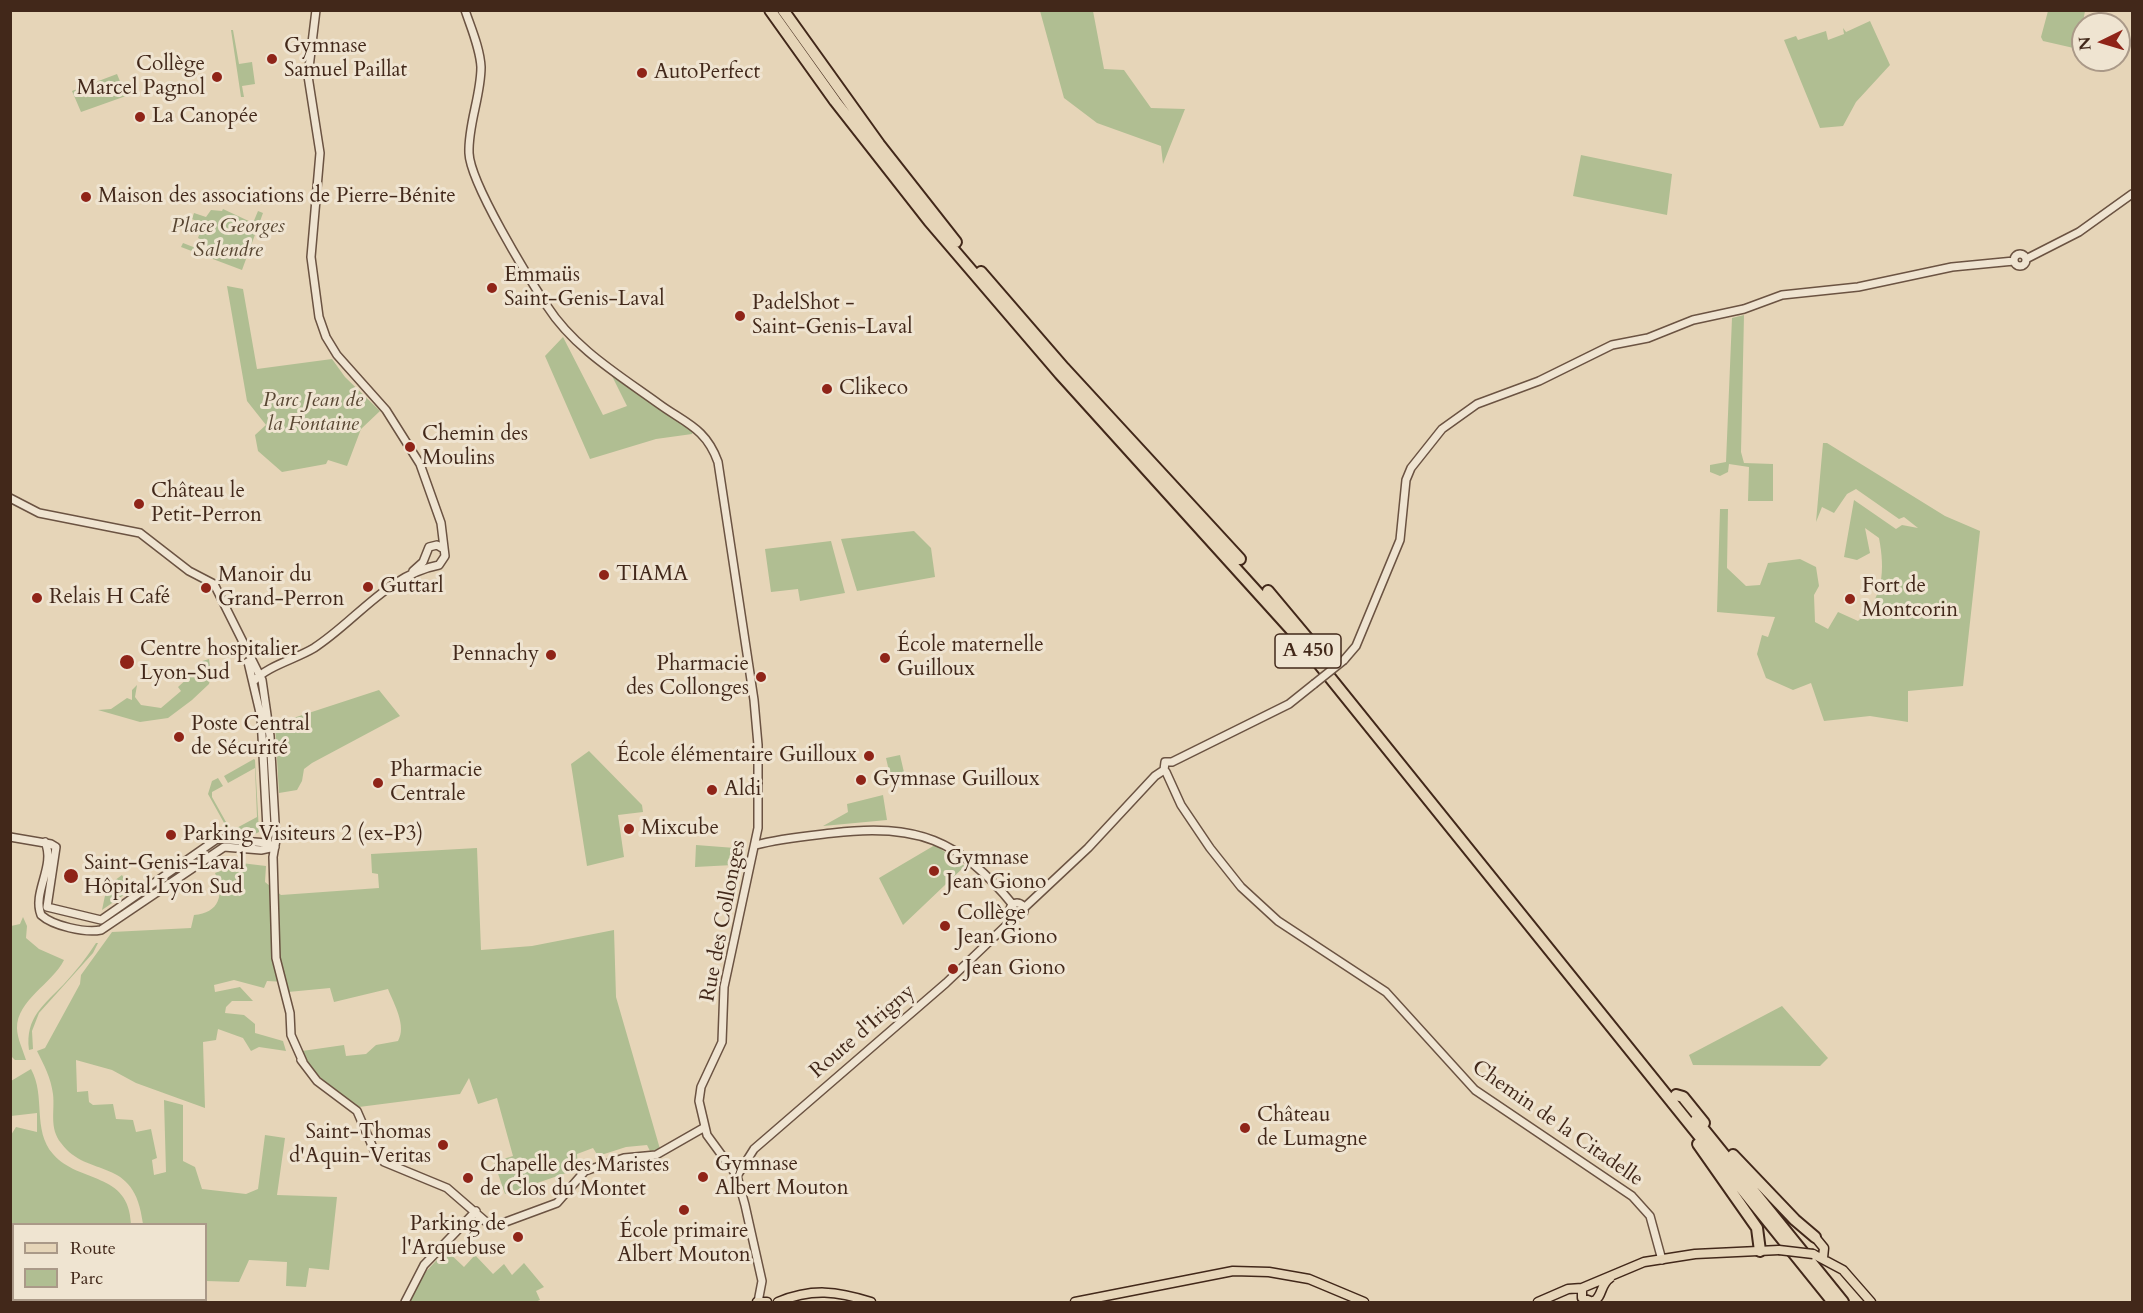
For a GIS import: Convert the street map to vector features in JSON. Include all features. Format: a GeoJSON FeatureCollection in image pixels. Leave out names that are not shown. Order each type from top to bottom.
{"type":"FeatureCollection","features":[{"type":"Feature","properties":{"kind":"highway","name":"A 450"},"geometry":{"type":"LineString","coordinates":[[770,10],[835,101],[929,221],[1060,374],[1295,634],[1833,1302]]}},
{"type":"Feature","properties":{"kind":"highway","name":"A 450"},"geometry":{"type":"LineString","coordinates":[[783,10],[879,144],[955,241],[1064,368],[1306,635],[1843,1302]]}},
{"type":"Feature","properties":{"kind":"highway"},"geometry":{"type":"LineString","coordinates":[[1676,1095],[1683,1097],[1749,1174],[1815,1237]]}},
{"type":"Feature","properties":{"kind":"highway"},"geometry":{"type":"LineString","coordinates":[[1678,1109],[1679,1116],[1757,1228],[1760,1251]]}},
{"type":"Feature","properties":{"kind":"main road"},"geometry":{"type":"LineString","coordinates":[[1815,1237],[1817,1256]]}},
{"type":"Feature","properties":{"kind":"main road"},"geometry":{"type":"LineString","coordinates":[[1537,1302],[1568,1289],[1582,1291],[1606,1276],[1646,1263],[1695,1254],[1779,1250],[1817,1256],[1843,1270],[1871,1302]]}},
{"type":"Feature","properties":{"kind":"main road"},"geometry":{"type":"LineString","coordinates":[[1582,1291],[1590,1302],[1599,1297],[1608,1279],[1646,1263]]}},
{"type":"Feature","properties":{"kind":"main road"},"geometry":{"type":"LineString","coordinates":[[1075,1302],[1233,1270],[1269,1272],[1309,1280],[1364,1302]]}},
{"type":"Feature","properties":{"kind":"main road"},"geometry":{"type":"LineString","coordinates":[[1593,1284],[1599,1297]]}},
{"type":"Feature","properties":{"kind":"main road"},"geometry":{"type":"LineString","coordinates":[[778,1302],[819,1291],[840,1292],[871,1302]]}},
{"type":"Feature","properties":{"kind":"street"},"geometry":{"type":"LineString","coordinates":[[258,679],[322,642],[378,593],[410,575],[443,561],[445,556],[439,547],[441,523],[420,464],[386,410],[341,361],[326,337],[319,317],[311,257],[320,153],[308,76],[315,30],[315,10]]}},
{"type":"Feature","properties":{"kind":"street","name":"Rue des Collonges"},"geometry":{"type":"LineString","coordinates":[[467,10],[481,63],[469,153],[479,189],[547,307],[568,332],[603,363],[676,417],[694,426],[712,447],[722,484],[756,725],[756,841],[728,966],[720,1051],[699,1094],[709,1139],[737,1176],[757,1251],[762,1281],[760,1291],[762,1302]]}},
{"type":"Feature","properties":{"kind":"street"},"geometry":{"type":"LineString","coordinates":[[1013,905],[1010,911],[1015,916],[1022,915],[1024,908],[1088,848],[1155,776],[1173,770],[1172,762],[1288,704],[1344,660],[1356,646],[1400,540],[1406,480],[1411,468],[1442,429],[1461,414],[1493,396],[1539,381],[1612,345],[1648,338],[1692,320],[1744,309],[1782,295],[1858,287],[1952,267],[2014,261],[2022,266],[2026,260],[2079,232],[2133,194]]}},
{"type":"Feature","properties":{"kind":"street"},"geometry":{"type":"LineString","coordinates":[[10,498],[39,513],[140,533],[189,571],[214,584],[258,679],[266,747],[276,958],[287,1006],[287,1036],[293,1051],[317,1081],[357,1112],[374,1150],[384,1162],[447,1188],[492,1227],[557,1203],[585,1171],[624,1158],[656,1155],[705,1127]]}},
{"type":"Feature","properties":{"kind":"street"},"geometry":{"type":"LineString","coordinates":[[410,575],[425,559],[426,549],[439,547]]}},
{"type":"Feature","properties":{"kind":"street"},"geometry":{"type":"LineString","coordinates":[[425,559],[431,565]]}},
{"type":"Feature","properties":{"kind":"street","name":"Chemin de la Citadelle"},"geometry":{"type":"LineString","coordinates":[[1165,771],[1181,805],[1241,887],[1297,935],[1356,970],[1386,992],[1475,1090],[1632,1196],[1650,1216],[1662,1260]]}},
{"type":"Feature","properties":{"kind":"street"},"geometry":{"type":"LineString","coordinates":[[756,841],[874,829],[897,830],[927,837],[958,853],[991,880],[1013,905]]}},
{"type":"Feature","properties":{"kind":"street"},"geometry":{"type":"LineString","coordinates":[[10,837],[45,842],[56,847],[47,907],[97,919]]}},
{"type":"Feature","properties":{"kind":"street"},"geometry":{"type":"LineString","coordinates":[[91,931],[97,919],[217,839],[271,849]]}},
{"type":"Feature","properties":{"kind":"street"},"geometry":{"type":"LineString","coordinates":[[45,842],[48,858],[39,906],[41,915],[53,921],[91,931],[101,930],[218,849],[224,847],[271,849]]}},
{"type":"Feature","properties":{"kind":"street"},"geometry":{"type":"LineString","coordinates":[[1013,905],[1019,904],[1024,908]]}},
{"type":"Feature","properties":{"kind":"street","name":"Route d'Irigny"},"geometry":{"type":"LineString","coordinates":[[737,1176],[754,1149],[946,983],[1015,916]]}},
{"type":"Feature","properties":{"kind":"street"},"geometry":{"type":"LineString","coordinates":[[97,919],[101,930]]}},
{"type":"Feature","properties":{"kind":"street"},"geometry":{"type":"LineString","coordinates":[[405,1302],[424,1265],[476,1211]]}},
{"type":"Feature","properties":{"kind":"green space"},"geometry":{"type":"Polygon","coordinates":[[[1040,11],[1093,11],[1104,69],[1124,70],[1151,108],[1185,109],[1163,164],[1161,146],[1097,123],[1064,98],[1040,11]]]}},
{"type":"Feature","properties":{"kind":"green space"},"geometry":{"type":"Polygon","coordinates":[[[2048,11],[2085,11],[2071,12],[2071,47],[2043,41],[2041,37],[2048,11]]]}},
{"type":"Feature","properties":{"kind":"green space"},"geometry":{"type":"Polygon","coordinates":[[[1870,21],[1890,65],[1856,102],[1843,126],[1820,128],[1784,40],[1796,36],[1798,40],[1826,31],[1828,40],[1844,34],[1843,28],[1846,32],[1870,21]]]}},
{"type":"Feature","properties":{"kind":"green space"},"geometry":{"type":"Polygon","coordinates":[[[231,30],[233,30],[239,64],[252,62],[255,84],[242,86],[244,97],[241,97],[231,30]]]}},
{"type":"Feature","properties":{"kind":"green space"},"geometry":{"type":"Polygon","coordinates":[[[117,74],[126,96],[81,112],[72,91],[117,74]]]}},
{"type":"Feature","properties":{"kind":"green space"},"geometry":{"type":"Polygon","coordinates":[[[1581,155],[1672,174],[1667,215],[1573,196],[1581,155]]]}},
{"type":"Feature","properties":{"kind":"green space","name":"Place Georges Salendre"},"geometry":{"type":"Polygon","coordinates":[[[223,209],[253,223],[258,211],[263,213],[242,270],[181,247],[183,243],[201,250],[204,241],[198,238],[203,224],[192,219],[194,213],[206,217],[211,210],[222,211],[223,209]]]}},
{"type":"Feature","properties":{"kind":"green space","name":"Parc Jean de la Fontaine"},"geometry":{"type":"Polygon","coordinates":[[[227,286],[243,289],[257,369],[332,359],[345,377],[380,411],[361,429],[347,466],[328,460],[326,464],[282,472],[258,451],[255,435],[266,425],[247,401],[227,286]]]}},
{"type":"Feature","properties":{"kind":"green space"},"geometry":{"type":"Polygon","coordinates":[[[1744,315],[1741,452],[1744,463],[1773,464],[1773,501],[1748,501],[1749,467],[1729,464],[1728,472],[1720,476],[1710,472],[1710,465],[1726,462],[1732,318],[1744,315]]]}},
{"type":"Feature","properties":{"kind":"green space"},"geometry":{"type":"Polygon","coordinates":[[[563,337],[603,415],[627,406],[612,376],[694,431],[692,434],[656,439],[590,459],[545,356],[563,337]]]}},
{"type":"Feature","properties":{"kind":"green space"},"geometry":{"type":"Polygon","coordinates":[[[1823,443],[1827,443],[1945,516],[1980,531],[1963,686],[1908,691],[1908,722],[1870,716],[1824,721],[1811,683],[1793,690],[1766,678],[1757,654],[1762,635],[1768,637],[1775,617],[1717,612],[1720,509],[1728,509],[1727,568],[1746,586],[1760,585],[1768,563],[1800,559],[1816,567],[1819,586],[1814,595],[1815,622],[1828,629],[1838,612],[1858,621],[1873,603],[1878,593],[1882,572],[1879,538],[1865,528],[1870,553],[1857,560],[1844,557],[1854,500],[1896,529],[1902,525],[1918,528],[1904,517],[1899,519],[1856,489],[1847,494],[1834,513],[1822,507],[1816,522],[1823,443]]]}},
{"type":"Feature","properties":{"kind":"green space"},"geometry":{"type":"Polygon","coordinates":[[[914,531],[931,548],[935,577],[857,591],[841,539],[914,531]]]}},
{"type":"Feature","properties":{"kind":"green space"},"geometry":{"type":"Polygon","coordinates":[[[831,541],[845,593],[800,601],[798,589],[771,592],[765,549],[831,541]]]}},
{"type":"Feature","properties":{"kind":"green space"},"geometry":{"type":"Polygon","coordinates":[[[209,659],[211,674],[209,684],[168,718],[140,722],[98,710],[111,709],[127,698],[132,700],[132,690],[137,685],[135,697],[141,705],[161,708],[181,691],[178,687],[200,667],[196,663],[209,659]]]}},
{"type":"Feature","properties":{"kind":"green space"},"geometry":{"type":"Polygon","coordinates":[[[379,690],[400,716],[312,763],[304,769],[302,781],[297,790],[279,793],[275,724],[379,690]]]}},
{"type":"Feature","properties":{"kind":"green space"},"geometry":{"type":"Polygon","coordinates":[[[589,751],[642,805],[643,812],[618,815],[624,857],[587,866],[571,764],[589,751]]]}},
{"type":"Feature","properties":{"kind":"green space"},"geometry":{"type":"Polygon","coordinates":[[[900,755],[906,781],[892,784],[886,758],[900,755]]]}},
{"type":"Feature","properties":{"kind":"green space"},"geometry":{"type":"Polygon","coordinates":[[[255,760],[259,832],[248,835],[239,834],[228,830],[208,794],[212,781],[218,778],[223,786],[212,792],[212,797],[231,831],[257,817],[255,768],[228,783],[224,776],[255,760]]]}},
{"type":"Feature","properties":{"kind":"green space"},"geometry":{"type":"Polygon","coordinates":[[[883,795],[887,820],[823,826],[848,812],[847,804],[883,795]]]}},
{"type":"Feature","properties":{"kind":"green space"},"geometry":{"type":"Polygon","coordinates":[[[696,845],[735,848],[733,865],[695,867],[696,845]]]}},
{"type":"Feature","properties":{"kind":"green space"},"geometry":{"type":"Polygon","coordinates":[[[935,845],[965,866],[903,925],[879,878],[935,845]]]}},
{"type":"Feature","properties":{"kind":"green space"},"geometry":{"type":"Polygon","coordinates":[[[477,848],[481,950],[532,946],[614,930],[616,997],[660,1149],[650,1151],[647,1145],[626,1147],[598,1156],[593,1148],[577,1154],[578,1169],[505,1194],[494,1162],[513,1156],[497,1098],[478,1104],[469,1078],[460,1094],[359,1107],[326,1083],[306,1060],[302,1051],[344,1045],[346,1056],[366,1054],[376,1045],[398,1041],[400,1022],[388,989],[334,1002],[330,988],[288,992],[286,982],[267,981],[264,988],[234,980],[214,985],[215,992],[240,987],[253,1001],[232,1001],[226,1007],[225,1013],[244,1015],[255,1024],[255,1033],[283,1041],[286,1051],[259,1047],[251,1051],[243,1038],[218,1029],[216,1040],[203,1042],[205,1108],[136,1083],[112,1070],[76,1060],[77,1092],[88,1091],[89,1102],[93,1105],[113,1104],[116,1119],[133,1120],[136,1132],[151,1129],[157,1158],[152,1160],[154,1175],[166,1172],[164,1100],[183,1105],[183,1161],[195,1167],[202,1189],[246,1194],[258,1189],[265,1135],[285,1138],[277,1195],[337,1197],[329,1270],[309,1268],[306,1287],[286,1286],[287,1262],[249,1260],[239,1282],[207,1281],[207,1223],[143,1223],[138,1202],[131,1187],[121,1177],[84,1161],[72,1154],[61,1143],[54,1125],[52,1088],[37,1051],[45,1048],[80,984],[81,975],[112,932],[191,928],[194,915],[209,911],[218,902],[219,889],[215,873],[241,863],[266,866],[265,882],[281,895],[379,888],[378,874],[372,873],[371,854],[477,848]]]}},
{"type":"Feature","properties":{"kind":"green space"},"geometry":{"type":"Polygon","coordinates":[[[122,875],[131,890],[102,910],[107,886],[122,875]]]}},
{"type":"Feature","properties":{"kind":"green space"},"geometry":{"type":"Polygon","coordinates":[[[23,917],[27,926],[26,938],[39,949],[64,960],[59,969],[23,1009],[17,1028],[26,1060],[15,1060],[10,1055],[11,926],[20,924],[23,917]]]}},
{"type":"Feature","properties":{"kind":"green space"},"geometry":{"type":"Polygon","coordinates":[[[98,943],[93,953],[39,1013],[32,1031],[33,1049],[29,1050],[30,1029],[37,1012],[73,974],[98,943]]]}},
{"type":"Feature","properties":{"kind":"green space"},"geometry":{"type":"Polygon","coordinates":[[[1782,1006],[1828,1058],[1820,1066],[1693,1065],[1689,1055],[1782,1006]]]}},
{"type":"Feature","properties":{"kind":"green space"},"geometry":{"type":"Polygon","coordinates":[[[31,1069],[38,1090],[41,1124],[47,1145],[53,1154],[64,1163],[112,1186],[122,1195],[128,1207],[131,1223],[12,1223],[11,1238],[11,1135],[16,1127],[37,1132],[37,1113],[11,1116],[11,1081],[31,1069]]]}},
{"type":"Feature","properties":{"kind":"green space"},"geometry":{"type":"Polygon","coordinates":[[[446,1250],[464,1267],[475,1255],[493,1274],[504,1264],[512,1275],[524,1263],[544,1287],[536,1291],[540,1300],[535,1302],[408,1302],[422,1276],[446,1250]]]}},
{"type":"Feature","properties":{"kind":"place","name":"Gymnase Samuel Paillat"},"geometry":{"type":"Point","coordinates":[272,59]}},
{"type":"Feature","properties":{"kind":"place","name":"AutoPerfect"},"geometry":{"type":"Point","coordinates":[642,73]}},
{"type":"Feature","properties":{"kind":"place","name":"Collège Marcel Pagnol"},"geometry":{"type":"Point","coordinates":[217,77]}},
{"type":"Feature","properties":{"kind":"place","name":"La Canopée"},"geometry":{"type":"Point","coordinates":[140,117]}},
{"type":"Feature","properties":{"kind":"place","name":"Maison des associations de Pierre-Bénite"},"geometry":{"type":"Point","coordinates":[86,197]}},
{"type":"Feature","properties":{"kind":"place","name":"Emmaüs Saint-Genis-Laval"},"geometry":{"type":"Point","coordinates":[492,288]}},
{"type":"Feature","properties":{"kind":"place","name":"PadelShot - Saint-Genis-Laval"},"geometry":{"type":"Point","coordinates":[740,316]}},
{"type":"Feature","properties":{"kind":"place","name":"Clikeco"},"geometry":{"type":"Point","coordinates":[827,389]}},
{"type":"Feature","properties":{"kind":"place","name":"Chemin des Moulins"},"geometry":{"type":"Point","coordinates":[410,447]}},
{"type":"Feature","properties":{"kind":"place","name":"Château le Petit-Perron"},"geometry":{"type":"Point","coordinates":[139,504]}},
{"type":"Feature","properties":{"kind":"place","name":"TIAMA"},"geometry":{"type":"Point","coordinates":[604,575]}},
{"type":"Feature","properties":{"kind":"place","name":"Guttarl"},"geometry":{"type":"Point","coordinates":[368,587]}},
{"type":"Feature","properties":{"kind":"place","name":"Manoir du Grand-Perron"},"geometry":{"type":"Point","coordinates":[206,588]}},
{"type":"Feature","properties":{"kind":"place","name":"Relais H Café"},"geometry":{"type":"Point","coordinates":[37,598]}},
{"type":"Feature","properties":{"kind":"place","name":"Fort de Montcorin"},"geometry":{"type":"Point","coordinates":[1850,599]}},
{"type":"Feature","properties":{"kind":"place","name":"Pennachy"},"geometry":{"type":"Point","coordinates":[551,655]}},
{"type":"Feature","properties":{"kind":"place","name":"École maternelle Guilloux"},"geometry":{"type":"Point","coordinates":[885,658]}},
{"type":"Feature","properties":{"kind":"place","name":"Centre hospitalier Lyon-Sud"},"geometry":{"type":"Point","coordinates":[127,662]}},
{"type":"Feature","properties":{"kind":"place","name":"Pharmacie des Collonges"},"geometry":{"type":"Point","coordinates":[761,677]}},
{"type":"Feature","properties":{"kind":"place","name":"Poste Central de Sécurité"},"geometry":{"type":"Point","coordinates":[179,737]}},
{"type":"Feature","properties":{"kind":"place","name":"École élémentaire Guilloux"},"geometry":{"type":"Point","coordinates":[869,756]}},
{"type":"Feature","properties":{"kind":"place","name":"Gymnase Guilloux"},"geometry":{"type":"Point","coordinates":[861,780]}},
{"type":"Feature","properties":{"kind":"place","name":"Pharmacie Centrale"},"geometry":{"type":"Point","coordinates":[378,783]}},
{"type":"Feature","properties":{"kind":"place","name":"Aldi"},"geometry":{"type":"Point","coordinates":[712,790]}},
{"type":"Feature","properties":{"kind":"place","name":"Mixcube"},"geometry":{"type":"Point","coordinates":[629,829]}},
{"type":"Feature","properties":{"kind":"place","name":"Parking Visiteurs 2 (ex-P3)"},"geometry":{"type":"Point","coordinates":[171,835]}},
{"type":"Feature","properties":{"kind":"place","name":"Gymnase Jean Giono"},"geometry":{"type":"Point","coordinates":[934,871]}},
{"type":"Feature","properties":{"kind":"place","name":"Saint-Genis-Laval Hôpital Lyon Sud"},"geometry":{"type":"Point","coordinates":[71,876]}},
{"type":"Feature","properties":{"kind":"place","name":"Collège Jean Giono"},"geometry":{"type":"Point","coordinates":[945,926]}},
{"type":"Feature","properties":{"kind":"place","name":"Jean Giono"},"geometry":{"type":"Point","coordinates":[953,969]}},
{"type":"Feature","properties":{"kind":"place","name":"Château de Lumagne"},"geometry":{"type":"Point","coordinates":[1245,1128]}},
{"type":"Feature","properties":{"kind":"place","name":"Saint-Thomas d'Aquin-Veritas"},"geometry":{"type":"Point","coordinates":[443,1145]}},
{"type":"Feature","properties":{"kind":"place","name":"Gymnase Albert Mouton"},"geometry":{"type":"Point","coordinates":[703,1177]}},
{"type":"Feature","properties":{"kind":"place","name":"Chapelle des Maristes de Clos du Montet"},"geometry":{"type":"Point","coordinates":[468,1178]}},
{"type":"Feature","properties":{"kind":"place","name":"École primaire Albert Mouton"},"geometry":{"type":"Point","coordinates":[684,1210]}},
{"type":"Feature","properties":{"kind":"place","name":"Parking de l'Arquebuse"},"geometry":{"type":"Point","coordinates":[518,1237]}}]}
